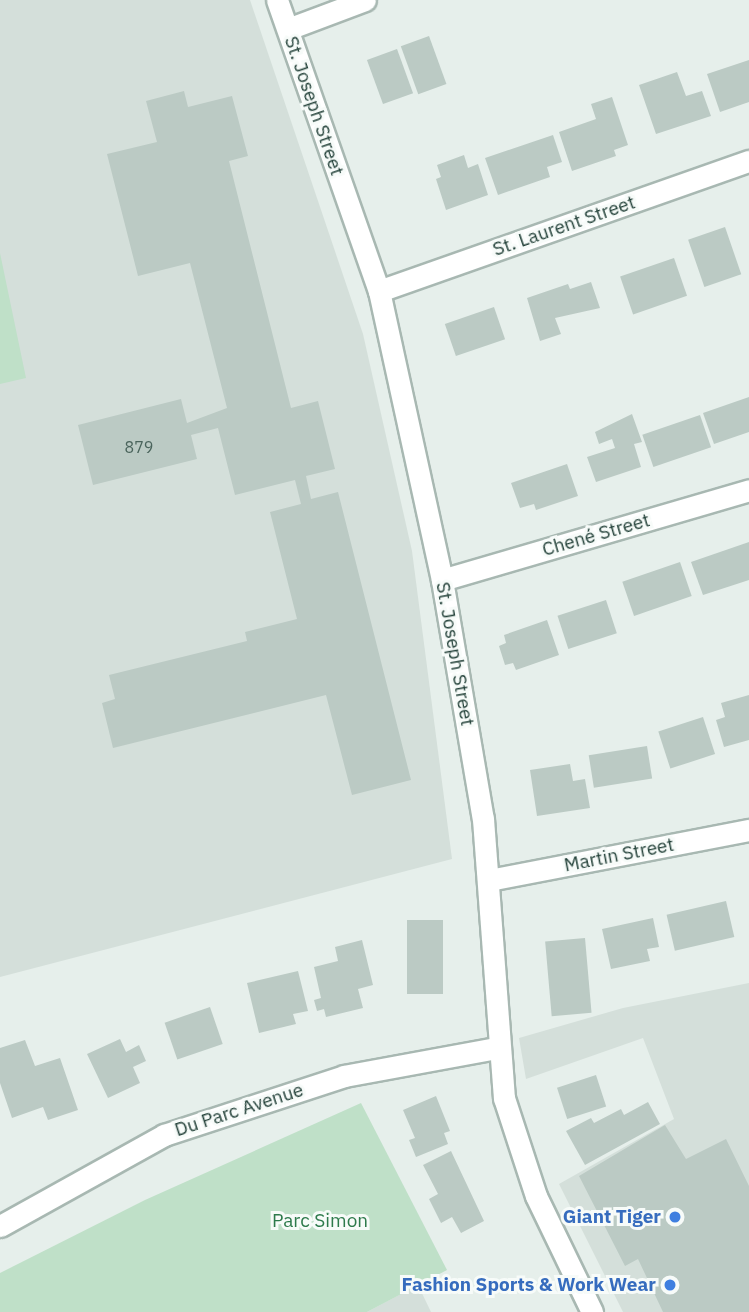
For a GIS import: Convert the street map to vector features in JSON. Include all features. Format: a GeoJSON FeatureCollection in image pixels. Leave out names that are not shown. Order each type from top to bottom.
{"type":"FeatureCollection","features":[{"type":"Feature","properties":{"kind":"street","name":"St. Joseph Street"},"geometry":{"type":"LineString","coordinates":[[277,0],[379,291],[442,580],[489,880],[497,1048],[510,1125],[536,1195],[592,1312]]}},
{"type":"Feature","properties":{"kind":"street"},"geometry":{"type":"LineString","coordinates":[[288,29],[365,0]]}},
{"type":"Feature","properties":{"kind":"street","name":"St. Laurent Street"},"geometry":{"type":"LineString","coordinates":[[379,291],[749,161]]}},
{"type":"Feature","properties":{"kind":"street","name":"Chené Street"},"geometry":{"type":"LineString","coordinates":[[442,580],[749,490]]}},
{"type":"Feature","properties":{"kind":"street","name":"Martin Street"},"geometry":{"type":"LineString","coordinates":[[489,880],[749,830]]}},
{"type":"Feature","properties":{"kind":"street","name":"Du Parc Avenue"},"geometry":{"type":"LineString","coordinates":[[0,1226],[164,1135],[344,1076],[497,1048]]}},
{"type":"Feature","properties":{"kind":"shaded area"},"geometry":{"type":"Polygon","coordinates":[[[0,0],[250,0],[363,334],[412,551],[452,859],[0,977],[0,0]]]}},
{"type":"Feature","properties":{"kind":"shaded area"},"geometry":{"type":"Polygon","coordinates":[[[749,983],[749,1312],[623,1312],[559,1184],[674,1119],[643,1038],[526,1079],[519,1038],[623,1008],[749,983]]]}},
{"type":"Feature","properties":{"kind":"shaded area"},"geometry":{"type":"Polygon","coordinates":[[[418,1285],[431,1312],[367,1312],[418,1285]]]}},
{"type":"Feature","properties":{"kind":"green space"},"geometry":{"type":"Polygon","coordinates":[[[0,253],[26,378],[0,384],[0,253]]]}},
{"type":"Feature","properties":{"kind":"green space","name":"Parc Simon"},"geometry":{"type":"Polygon","coordinates":[[[361,1103],[447,1270],[367,1312],[0,1312],[0,1273],[145,1200],[361,1103]]]}},
{"type":"Feature","properties":{"kind":"building"},"geometry":{"type":"Polygon","coordinates":[[[429,36],[446,84],[418,94],[401,46],[429,36]]]}},
{"type":"Feature","properties":{"kind":"building"},"geometry":{"type":"Polygon","coordinates":[[[397,49],[413,93],[383,104],[367,60],[397,49]]]}},
{"type":"Feature","properties":{"kind":"building"},"geometry":{"type":"Polygon","coordinates":[[[749,60],[749,102],[720,112],[707,74],[749,60]]]}},
{"type":"Feature","properties":{"kind":"building"},"geometry":{"type":"Polygon","coordinates":[[[677,72],[686,96],[702,91],[711,116],[656,134],[639,85],[677,72]]]}},
{"type":"Feature","properties":{"kind":"building"},"geometry":{"type":"Polygon","coordinates":[[[184,91],[188,107],[232,96],[248,156],[229,161],[291,408],[318,401],[335,469],[306,476],[311,499],[338,492],[411,780],[352,795],[326,695],[113,748],[102,703],[115,699],[109,675],[247,641],[245,632],[297,619],[270,512],[301,504],[295,480],[235,495],[218,428],[191,435],[197,459],[93,485],[78,425],[181,399],[187,423],[227,408],[190,263],[138,276],[107,154],[157,142],[146,101],[184,91]]]}},
{"type":"Feature","properties":{"kind":"building"},"geometry":{"type":"Polygon","coordinates":[[[612,97],[628,145],[614,150],[616,156],[572,171],[559,132],[596,119],[591,104],[612,97]]]}},
{"type":"Feature","properties":{"kind":"building"},"geometry":{"type":"Polygon","coordinates":[[[553,135],[562,162],[547,167],[550,177],[498,195],[485,158],[553,135]]]}},
{"type":"Feature","properties":{"kind":"building"},"geometry":{"type":"Polygon","coordinates":[[[464,155],[468,168],[478,164],[488,195],[446,210],[436,179],[441,177],[437,165],[464,155]]]}},
{"type":"Feature","properties":{"kind":"building"},"geometry":{"type":"Polygon","coordinates":[[[725,227],[741,274],[704,287],[688,240],[725,227]]]}},
{"type":"Feature","properties":{"kind":"building"},"geometry":{"type":"Polygon","coordinates":[[[674,258],[687,296],[633,314],[620,277],[674,258]]]}},
{"type":"Feature","properties":{"kind":"building"},"geometry":{"type":"Polygon","coordinates":[[[591,282],[600,308],[555,318],[561,334],[540,341],[527,298],[568,284],[570,289],[591,282]]]}},
{"type":"Feature","properties":{"kind":"building"},"geometry":{"type":"Polygon","coordinates":[[[494,307],[505,339],[456,356],[445,324],[494,307]]]}},
{"type":"Feature","properties":{"kind":"building"},"geometry":{"type":"Polygon","coordinates":[[[749,397],[749,432],[714,444],[703,413],[749,397]]]}},
{"type":"Feature","properties":{"kind":"building"},"geometry":{"type":"Polygon","coordinates":[[[632,414],[642,442],[634,444],[641,467],[596,482],[587,457],[615,448],[612,439],[599,444],[595,432],[632,414]]]}},
{"type":"Feature","properties":{"kind":"building"},"geometry":{"type":"Polygon","coordinates":[[[700,415],[711,447],[653,467],[642,435],[700,415]]]}},
{"type":"Feature","properties":{"kind":"building"},"geometry":{"type":"Polygon","coordinates":[[[567,464],[578,496],[536,510],[534,504],[520,508],[511,483],[567,464]]]}},
{"type":"Feature","properties":{"kind":"building"},"geometry":{"type":"Polygon","coordinates":[[[749,542],[749,580],[703,595],[691,562],[749,542]]]}},
{"type":"Feature","properties":{"kind":"building"},"geometry":{"type":"Polygon","coordinates":[[[680,562],[692,596],[634,616],[622,582],[680,562]]]}},
{"type":"Feature","properties":{"kind":"building"},"geometry":{"type":"Polygon","coordinates":[[[606,600],[617,633],[568,649],[557,616],[606,600]]]}},
{"type":"Feature","properties":{"kind":"building"},"geometry":{"type":"Polygon","coordinates":[[[547,620],[559,655],[516,670],[513,663],[505,665],[499,646],[506,643],[504,635],[547,620]]]}},
{"type":"Feature","properties":{"kind":"building"},"geometry":{"type":"Polygon","coordinates":[[[749,695],[749,740],[724,747],[716,720],[725,717],[721,703],[749,695]]]}},
{"type":"Feature","properties":{"kind":"building"},"geometry":{"type":"Polygon","coordinates":[[[703,717],[715,754],[670,769],[658,732],[703,717]]]}},
{"type":"Feature","properties":{"kind":"building"},"geometry":{"type":"Polygon","coordinates":[[[647,746],[652,779],[594,788],[589,755],[647,746]]]}},
{"type":"Feature","properties":{"kind":"building"},"geometry":{"type":"Polygon","coordinates":[[[570,764],[573,781],[585,779],[590,808],[537,816],[530,770],[570,764]]]}},
{"type":"Feature","properties":{"kind":"building"},"geometry":{"type":"Polygon","coordinates":[[[726,901],[734,937],[675,951],[667,915],[726,901]]]}},
{"type":"Feature","properties":{"kind":"building"},"geometry":{"type":"Polygon","coordinates":[[[653,918],[659,947],[647,949],[650,961],[611,969],[602,929],[653,918]]]}},
{"type":"Feature","properties":{"kind":"building"},"geometry":{"type":"Polygon","coordinates":[[[407,920],[443,920],[443,994],[407,994],[407,920]]]}},
{"type":"Feature","properties":{"kind":"building"},"geometry":{"type":"Polygon","coordinates":[[[585,938],[592,1013],[552,1016],[545,941],[585,938]]]}},
{"type":"Feature","properties":{"kind":"building"},"geometry":{"type":"Polygon","coordinates":[[[362,940],[373,985],[358,989],[363,1008],[326,1017],[324,1009],[317,1011],[314,1000],[321,998],[314,967],[338,961],[335,947],[362,940]]]}},
{"type":"Feature","properties":{"kind":"building"},"geometry":{"type":"Polygon","coordinates":[[[298,971],[308,1011],[293,1014],[296,1024],[259,1033],[247,983],[298,971]]]}},
{"type":"Feature","properties":{"kind":"building"},"geometry":{"type":"Polygon","coordinates":[[[210,1007],[223,1044],[177,1060],[165,1023],[210,1007]]]}},
{"type":"Feature","properties":{"kind":"building"},"geometry":{"type":"Polygon","coordinates":[[[120,1039],[126,1052],[139,1045],[146,1061],[133,1067],[140,1083],[108,1098],[87,1054],[120,1039]]]}},
{"type":"Feature","properties":{"kind":"building"},"geometry":{"type":"Polygon","coordinates":[[[25,1040],[35,1066],[60,1058],[78,1110],[48,1120],[43,1107],[12,1118],[0,1083],[0,1048],[25,1040]]]}},
{"type":"Feature","properties":{"kind":"building"},"geometry":{"type":"Polygon","coordinates":[[[596,1075],[606,1106],[567,1119],[557,1088],[596,1075]]]}},
{"type":"Feature","properties":{"kind":"building"},"geometry":{"type":"Polygon","coordinates":[[[436,1096],[450,1131],[444,1133],[448,1144],[416,1157],[409,1140],[415,1138],[403,1110],[436,1096]]]}},
{"type":"Feature","properties":{"kind":"building"},"geometry":{"type":"Polygon","coordinates":[[[648,1102],[660,1124],[585,1165],[566,1131],[591,1118],[594,1123],[621,1109],[624,1115],[648,1102]]]}},
{"type":"Feature","properties":{"kind":"building","name":"Giant Tiger"},"geometry":{"type":"Polygon","coordinates":[[[665,1125],[686,1159],[726,1139],[749,1186],[749,1312],[663,1312],[638,1259],[625,1266],[579,1176],[665,1125]]]}},
{"type":"Feature","properties":{"kind":"building"},"geometry":{"type":"Polygon","coordinates":[[[451,1151],[484,1221],[461,1233],[452,1217],[441,1223],[429,1199],[438,1194],[423,1165],[451,1151]]]}},
{"type":"Feature","properties":{"kind":"place","name":"Giant Tiger"},"geometry":{"type":"Point","coordinates":[675,1217]}},
{"type":"Feature","properties":{"kind":"place","name":"Fashion Sports & Work Wear"},"geometry":{"type":"Point","coordinates":[670,1285]}}]}
